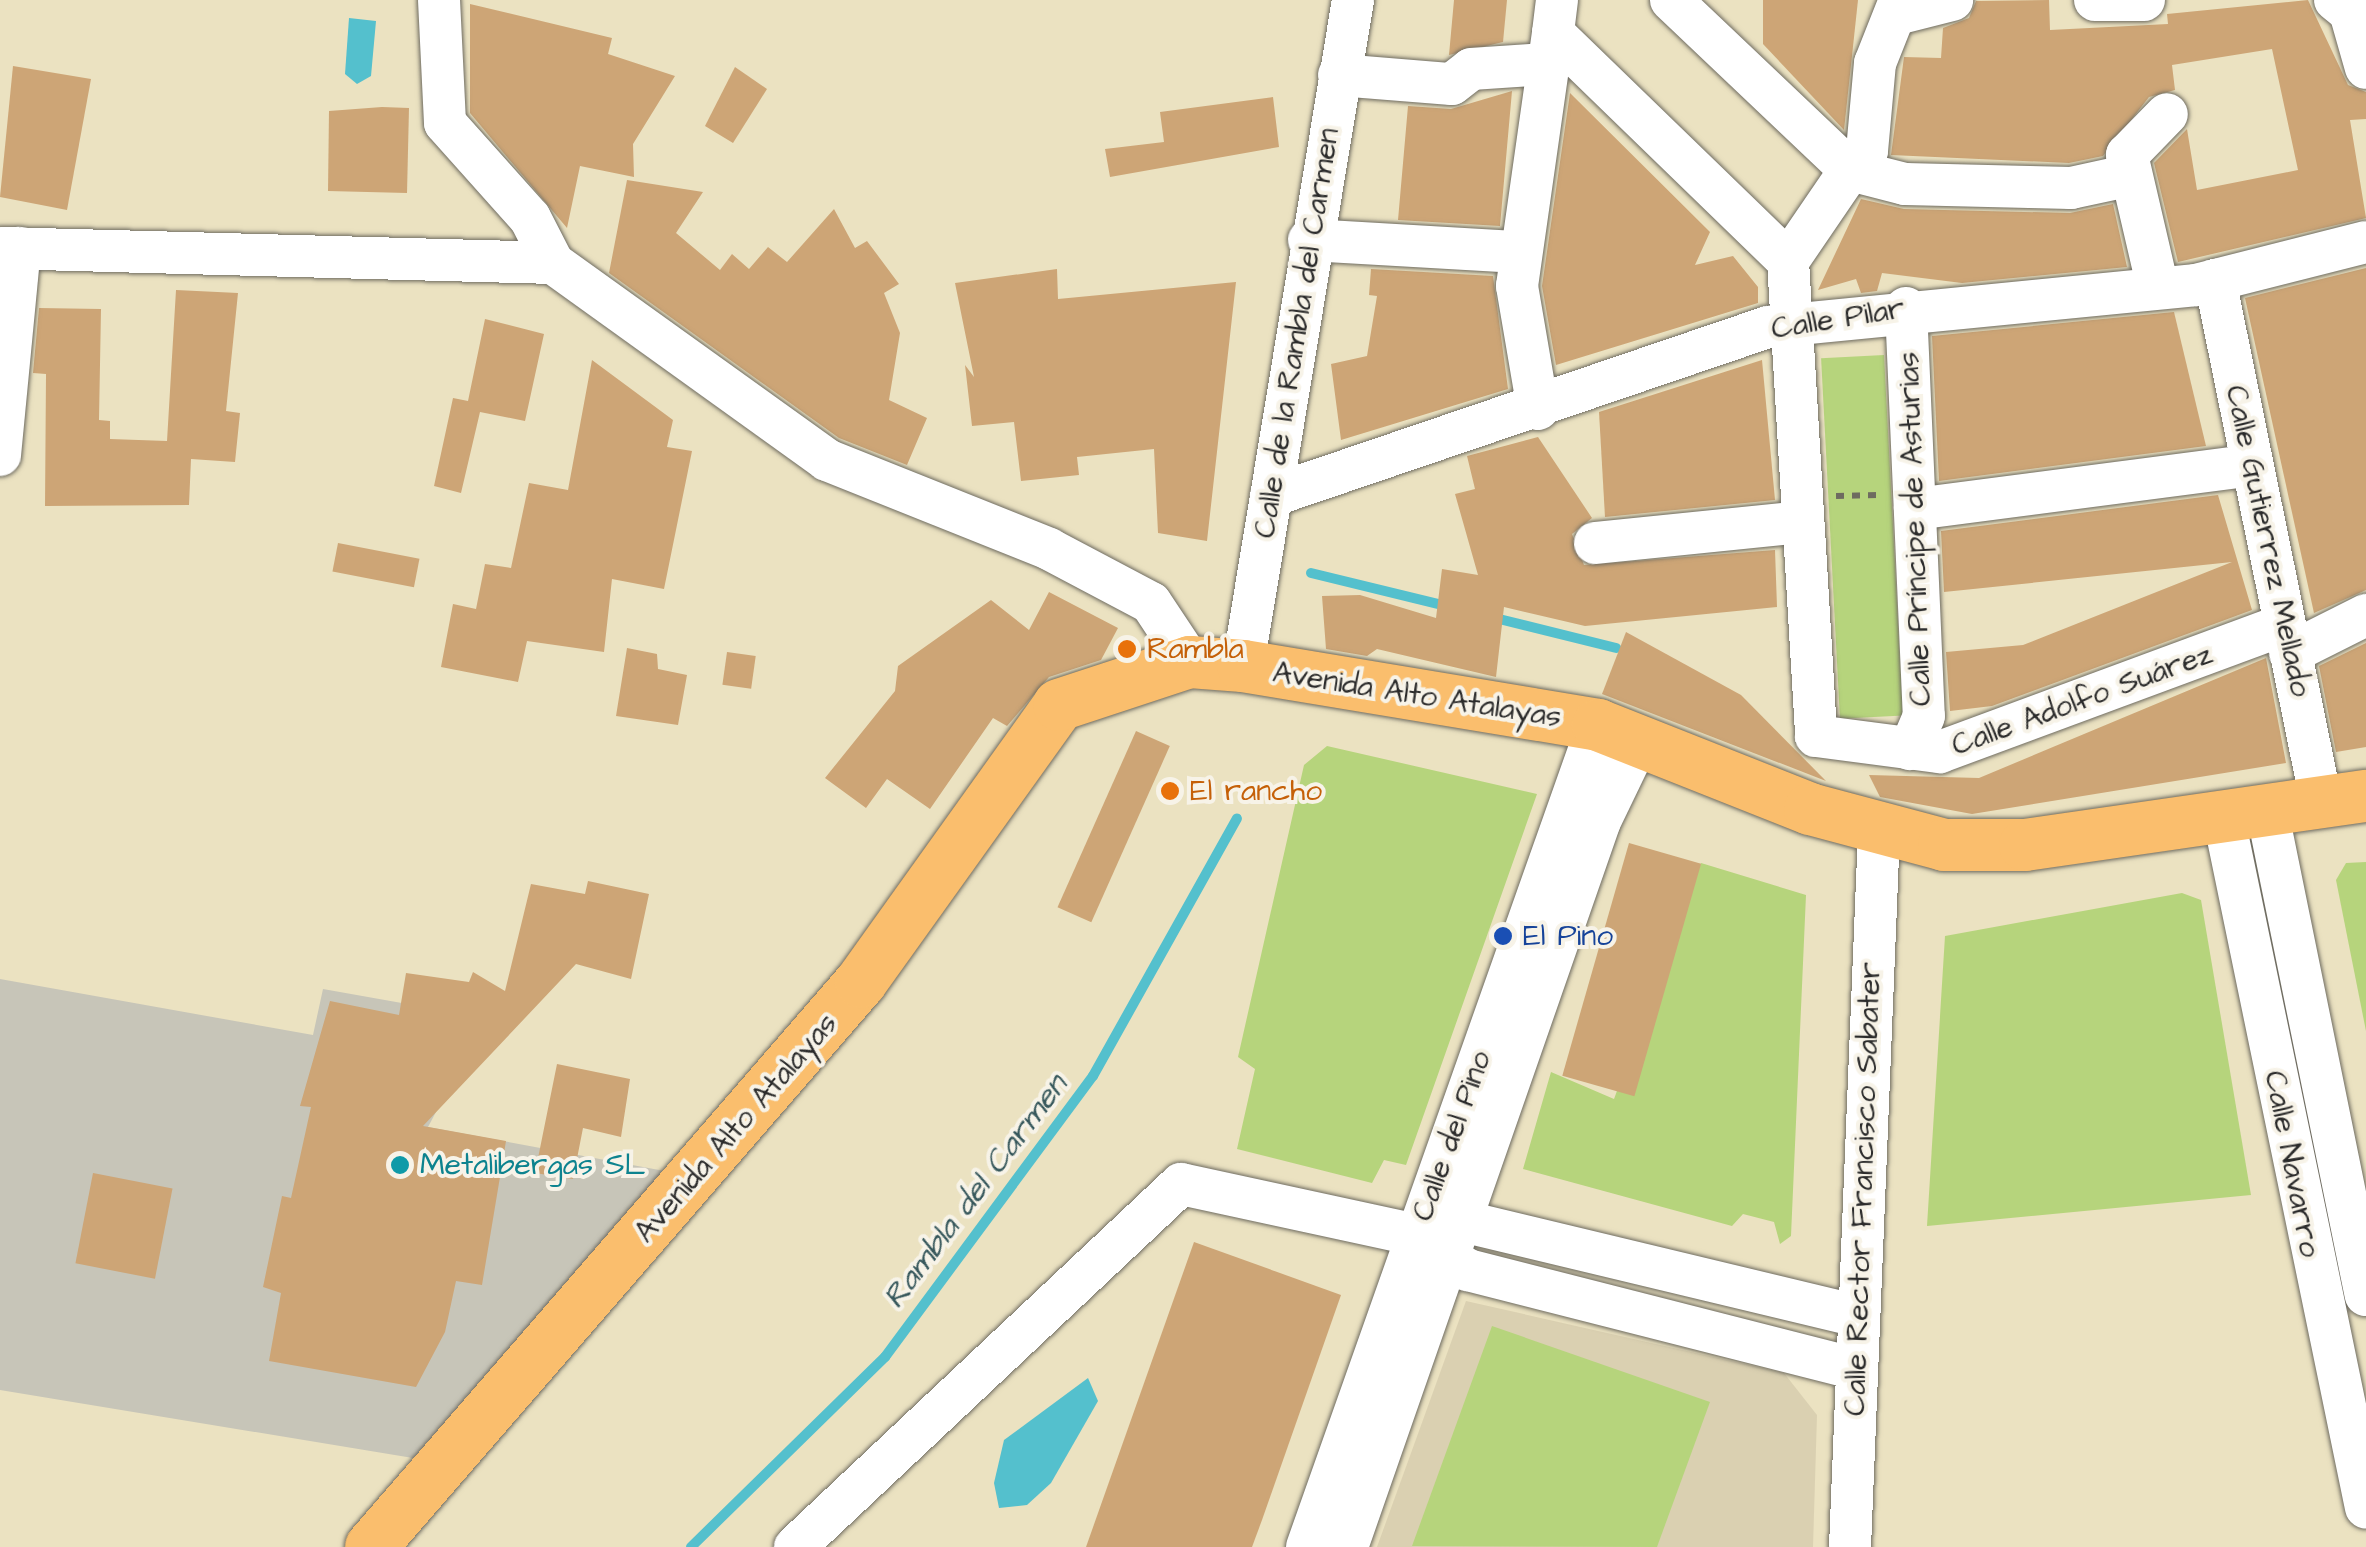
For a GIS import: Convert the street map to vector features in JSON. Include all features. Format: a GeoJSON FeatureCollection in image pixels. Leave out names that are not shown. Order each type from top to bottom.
{"type":"FeatureCollection","features":[{"type":"Feature","properties":{"kind":"main road","name":"Avenida Alto Atalayas"},"geometry":{"type":"LineString","coordinates":[[371,1547],[862,982],[1058,704],[1190,662],[1243,666],[1618,734],[1879,832],[1944,845],[2025,844],[2344,798]]}},
{"type":"Feature","properties":{"kind":"street"},"geometry":{"type":"LineString","coordinates":[[440,0],[445,124],[530,218],[553,263],[827,460],[1049,549],[1151,603],[1190,662]]}},
{"type":"Feature","properties":{"kind":"street","name":"Calle de la Rambla del Carmen"},"geometry":{"type":"LineString","coordinates":[[1243,666],[1309,240],[1353,0]]}},
{"type":"Feature","properties":{"kind":"street"},"geometry":{"type":"LineString","coordinates":[[1671,0],[1850,170],[1906,184],[2071,188],[2131,175]]}},
{"type":"Feature","properties":{"kind":"street"},"geometry":{"type":"LineString","coordinates":[[1709,0],[1794,96],[1793,116]]}},
{"type":"Feature","properties":{"kind":"street"},"geometry":{"type":"LineString","coordinates":[[1595,543],[1801,509],[1788,262],[1867,151],[1875,63],[1898,7],[1952,0]]}},
{"type":"Feature","properties":{"kind":"street"},"geometry":{"type":"LineString","coordinates":[[2096,0],[2144,0]]}},
{"type":"Feature","properties":{"kind":"street"},"geometry":{"type":"LineString","coordinates":[[2346,4],[2365,63]]}},
{"type":"Feature","properties":{"kind":"street"},"geometry":{"type":"LineString","coordinates":[[1339,75],[1452,84],[1471,69],[1552,32]]}},
{"type":"Feature","properties":{"kind":"street"},"geometry":{"type":"LineString","coordinates":[[1538,409],[1520,252],[1552,32]]}},
{"type":"Feature","properties":{"kind":"street"},"geometry":{"type":"LineString","coordinates":[[1552,32],[1788,262]]}},
{"type":"Feature","properties":{"kind":"street"},"geometry":{"type":"LineString","coordinates":[[2158,288],[2127,155],[2167,114]]}},
{"type":"Feature","properties":{"kind":"street"},"geometry":{"type":"LineString","coordinates":[[1309,240],[1520,252]]}},
{"type":"Feature","properties":{"kind":"street","name":"Calle Pilar"},"geometry":{"type":"LineString","coordinates":[[1271,496],[1789,324],[1906,308],[2215,280],[2366,242]]}},
{"type":"Feature","properties":{"kind":"street"},"geometry":{"type":"LineString","coordinates":[[0,455],[10,248],[553,263]]}},
{"type":"Feature","properties":{"kind":"street","name":"Calle Gutierrez Mellado"},"geometry":{"type":"LineString","coordinates":[[2215,280],[2288,639],[2344,798]]}},
{"type":"Feature","properties":{"kind":"street","name":"Calle Príncipe de Asturias"},"geometry":{"type":"LineString","coordinates":[[1906,308],[1924,716],[1910,749]]}},
{"type":"Feature","properties":{"kind":"street"},"geometry":{"type":"LineString","coordinates":[[1915,502],[2252,465]]}},
{"type":"Feature","properties":{"kind":"street","name":"Calle Adolfo Suárez"},"geometry":{"type":"LineString","coordinates":[[1801,509],[1816,736],[1940,752],[2366,615]]}},
{"type":"Feature","properties":{"kind":"street","name":"Calle del Pino"},"geometry":{"type":"LineString","coordinates":[[1458,1220],[1600,821],[1618,734]]}},
{"type":"Feature","properties":{"kind":"street","name":"Calle del Pino"},"geometry":{"type":"LineString","coordinates":[[1307,1547],[1430,1249],[1618,734]]}},
{"type":"Feature","properties":{"kind":"street","name":"Calle Navarro"},"geometry":{"type":"LineString","coordinates":[[2246,814],[2366,1295]]}},
{"type":"Feature","properties":{"kind":"street","name":"Calle Navarro"},"geometry":{"type":"LineString","coordinates":[[2246,814],[2351,1373],[2366,1508]]}},
{"type":"Feature","properties":{"kind":"street","name":"Calle Rector Francisco Sabater"},"geometry":{"type":"LineString","coordinates":[[1850,1547],[1879,832]]}},
{"type":"Feature","properties":{"kind":"street"},"geometry":{"type":"LineString","coordinates":[[795,1547],[1182,1184],[1430,1249],[1856,1370]]}},
{"type":"Feature","properties":{"kind":"street"},"geometry":{"type":"LineString","coordinates":[[1430,1249],[1458,1220],[1858,1316]]}},
{"type":"Feature","properties":{"kind":"street","name":"Calle del Pino"},"geometry":{"type":"LineString","coordinates":[[1346,1547],[1430,1249]]}},
{"type":"Feature","properties":{"kind":"path"},"geometry":{"type":"LineString","coordinates":[[1801,509],[1915,502]]}},
{"type":"Feature","properties":{"kind":"shaded area"},"geometry":{"type":"Polygon","coordinates":[[[0,979],[313,1035],[323,989],[486,1018],[428,1127],[670,1172],[425,1460],[0,1390],[0,979]]]}},
{"type":"Feature","properties":{"kind":"shaded area"},"geometry":{"type":"Polygon","coordinates":[[[1466,1301],[1784,1373],[1817,1415],[1813,1547],[1377,1547],[1466,1301]]]}},
{"type":"Feature","properties":{"kind":"green space"},"geometry":{"type":"Polygon","coordinates":[[[1884,355],[1903,716],[1840,719],[1821,358],[1884,355]]]}},
{"type":"Feature","properties":{"kind":"green space"},"geometry":{"type":"Polygon","coordinates":[[[1327,746],[1537,794],[1406,1165],[1384,1160],[1372,1183],[1237,1149],[1255,1069],[1238,1057],[1304,765],[1327,746]]]}},
{"type":"Feature","properties":{"kind":"green space"},"geometry":{"type":"Polygon","coordinates":[[[2366,862],[2366,1031],[2336,880],[2346,863],[2366,862]]]}},
{"type":"Feature","properties":{"kind":"green space"},"geometry":{"type":"Polygon","coordinates":[[[1701,863],[1806,895],[1791,1236],[1780,1244],[1774,1222],[1743,1214],[1732,1226],[1523,1169],[1551,1072],[1614,1099],[1701,863]]]}},
{"type":"Feature","properties":{"kind":"green space"},"geometry":{"type":"Polygon","coordinates":[[[2182,893],[2201,900],[2251,1195],[1927,1226],[1945,936],[2182,893]]]}},
{"type":"Feature","properties":{"kind":"green space"},"geometry":{"type":"Polygon","coordinates":[[[1492,1326],[1710,1402],[1657,1547],[1412,1546],[1492,1326]]]}},
{"type":"Feature","properties":{"kind":"water"},"geometry":{"type":"Polygon","coordinates":[[[349,18],[376,21],[371,76],[357,84],[345,74],[349,18]]]}},
{"type":"Feature","properties":{"kind":"water"},"geometry":{"type":"Polygon","coordinates":[[[1088,1378],[1098,1401],[1051,1483],[1027,1505],[999,1508],[994,1483],[1004,1440],[1088,1378]]]}},
{"type":"Feature","properties":{"kind":"building"},"geometry":{"type":"Polygon","coordinates":[[[1454,0],[1507,0],[1503,42],[1449,55],[1454,0]]]}},
{"type":"Feature","properties":{"kind":"building"},"geometry":{"type":"Polygon","coordinates":[[[1763,0],[1858,0],[1844,130],[1763,44],[1763,0]]]}},
{"type":"Feature","properties":{"kind":"building"},"geometry":{"type":"Polygon","coordinates":[[[2049,0],[2050,30],[2168,24],[2167,14],[2308,0],[2348,85],[2366,92],[2366,119],[2350,120],[2366,218],[2178,262],[2154,163],[2187,129],[2197,190],[2298,170],[2272,49],[2172,65],[2175,90],[2149,97],[2103,156],[2069,163],[1891,155],[1904,57],[1941,58],[1943,28],[1969,18],[1976,1],[2049,0]]]}},
{"type":"Feature","properties":{"kind":"building"},"geometry":{"type":"Polygon","coordinates":[[[470,4],[612,38],[608,54],[675,76],[633,144],[634,177],[580,166],[567,228],[470,113],[470,4]]]}},
{"type":"Feature","properties":{"kind":"building"},"geometry":{"type":"Polygon","coordinates":[[[13,66],[91,79],[67,210],[0,197],[13,66]]]}},
{"type":"Feature","properties":{"kind":"building"},"geometry":{"type":"Polygon","coordinates":[[[735,67],[767,89],[733,143],[705,126],[735,67]]]}},
{"type":"Feature","properties":{"kind":"building"},"geometry":{"type":"Polygon","coordinates":[[[1512,91],[1500,226],[1398,220],[1408,106],[1451,109],[1512,91]]]}},
{"type":"Feature","properties":{"kind":"building"},"geometry":{"type":"Polygon","coordinates":[[[1570,93],[1710,232],[1695,265],[1733,256],[1758,287],[1758,303],[1556,365],[1542,286],[1570,93]]]}},
{"type":"Feature","properties":{"kind":"building"},"geometry":{"type":"Polygon","coordinates":[[[1273,97],[1279,147],[1110,177],[1105,149],[1164,142],[1160,112],[1273,97]]]}},
{"type":"Feature","properties":{"kind":"building"},"geometry":{"type":"Polygon","coordinates":[[[409,108],[407,193],[328,191],[329,111],[409,108]]]}},
{"type":"Feature","properties":{"kind":"building"},"geometry":{"type":"Polygon","coordinates":[[[627,180],[703,192],[676,233],[720,270],[732,254],[749,269],[768,247],[787,262],[834,209],[855,248],[867,241],[899,284],[884,293],[900,333],[889,400],[927,418],[907,465],[839,438],[609,273],[627,180]]]}},
{"type":"Feature","properties":{"kind":"building"},"geometry":{"type":"Polygon","coordinates":[[[1861,199],[1904,209],[2070,213],[2113,204],[2127,267],[1962,283],[1882,273],[1877,291],[1861,293],[1856,279],[1818,290],[1861,199]]]}},
{"type":"Feature","properties":{"kind":"building"},"geometry":{"type":"Polygon","coordinates":[[[2366,268],[2366,590],[2314,613],[2245,298],[2366,268]]]}},
{"type":"Feature","properties":{"kind":"building"},"geometry":{"type":"Polygon","coordinates":[[[1057,269],[1058,299],[1236,282],[1207,541],[1158,533],[1154,449],[1077,457],[1079,475],[1021,481],[1014,422],[972,426],[965,365],[974,377],[955,283],[1057,269]]]}},
{"type":"Feature","properties":{"kind":"building"},"geometry":{"type":"Polygon","coordinates":[[[1371,269],[1493,276],[1508,389],[1341,440],[1331,364],[1367,356],[1377,296],[1369,295],[1371,269]]]}},
{"type":"Feature","properties":{"kind":"building"},"geometry":{"type":"Polygon","coordinates":[[[176,290],[238,293],[226,411],[240,413],[235,462],[191,459],[189,505],[45,506],[46,374],[33,373],[39,308],[101,309],[99,420],[110,421],[110,439],[167,441],[176,290]]]}},
{"type":"Feature","properties":{"kind":"building"},"geometry":{"type":"Polygon","coordinates":[[[2174,312],[2206,446],[1939,481],[1932,336],[2174,312]]]}},
{"type":"Feature","properties":{"kind":"building"},"geometry":{"type":"Polygon","coordinates":[[[485,319],[544,334],[525,421],[480,412],[461,493],[434,486],[453,398],[468,401],[485,319]]]}},
{"type":"Feature","properties":{"kind":"building"},"geometry":{"type":"Polygon","coordinates":[[[592,360],[673,420],[667,447],[692,451],[664,589],[612,579],[604,652],[527,641],[518,682],[441,667],[453,604],[476,609],[485,564],[511,568],[529,483],[568,490],[592,360]]]}},
{"type":"Feature","properties":{"kind":"building"},"geometry":{"type":"Polygon","coordinates":[[[1762,360],[1775,500],[1605,517],[1599,412],[1762,360]]]}},
{"type":"Feature","properties":{"kind":"building"},"geometry":{"type":"Polygon","coordinates":[[[1538,437],[1592,518],[1572,534],[1584,565],[1775,550],[1777,607],[1585,626],[1504,607],[1496,677],[1377,649],[1367,656],[1326,649],[1322,596],[1360,595],[1436,618],[1442,569],[1478,575],[1455,494],[1475,489],[1467,456],[1538,437]]]}},
{"type":"Feature","properties":{"kind":"building"},"geometry":{"type":"Polygon","coordinates":[[[2218,495],[2252,610],[1992,706],[1950,711],[1946,652],[2023,645],[2232,562],[1944,592],[1941,531],[2218,495]]]}},
{"type":"Feature","properties":{"kind":"building"},"geometry":{"type":"Polygon","coordinates":[[[338,543],[419,559],[414,587],[332,571],[338,543]]]}},
{"type":"Feature","properties":{"kind":"building"},"geometry":{"type":"Polygon","coordinates":[[[1049,592],[1118,628],[1101,660],[1049,677],[1007,726],[993,718],[930,809],[887,779],[866,808],[825,778],[895,691],[898,666],[991,600],[1029,630],[1049,592]]]}},
{"type":"Feature","properties":{"kind":"building"},"geometry":{"type":"Polygon","coordinates":[[[1626,632],[1741,695],[1826,781],[1602,694],[1626,632]]]}},
{"type":"Feature","properties":{"kind":"building"},"geometry":{"type":"Polygon","coordinates":[[[2366,643],[2366,747],[2336,752],[2319,666],[2366,643]]]}},
{"type":"Feature","properties":{"kind":"building"},"geometry":{"type":"Polygon","coordinates":[[[627,648],[657,654],[658,669],[687,675],[678,725],[616,716],[627,648]]]}},
{"type":"Feature","properties":{"kind":"building"},"geometry":{"type":"Polygon","coordinates":[[[727,652],[756,656],[751,689],[722,685],[727,652]]]}},
{"type":"Feature","properties":{"kind":"building"},"geometry":{"type":"Polygon","coordinates":[[[2266,658],[2286,763],[1972,814],[1880,797],[1869,775],[1979,778],[2266,658]]]}},
{"type":"Feature","properties":{"kind":"building"},"geometry":{"type":"Polygon","coordinates":[[[1136,731],[1170,746],[1091,922],[1057,907],[1136,731]]]}},
{"type":"Feature","properties":{"kind":"building"},"geometry":{"type":"Polygon","coordinates":[[[1629,843],[1701,864],[1634,1096],[1562,1076],[1629,843]]]}},
{"type":"Feature","properties":{"kind":"building","name":"Metalibergas SL"},"geometry":{"type":"Polygon","coordinates":[[[588,881],[649,894],[631,979],[576,964],[423,1126],[506,1141],[482,1285],[456,1281],[445,1332],[416,1387],[269,1361],[281,1293],[263,1287],[282,1196],[291,1198],[311,1107],[300,1106],[330,1001],[399,1015],[406,973],[469,982],[473,972],[505,991],[531,884],[585,894],[588,881]]]}},
{"type":"Feature","properties":{"kind":"building"},"geometry":{"type":"Polygon","coordinates":[[[557,1064],[630,1079],[621,1137],[583,1128],[573,1179],[535,1173],[557,1064]]]}},
{"type":"Feature","properties":{"kind":"building"},"geometry":{"type":"Polygon","coordinates":[[[93,1173],[173,1188],[155,1279],[75,1263],[93,1173]]]}},
{"type":"Feature","properties":{"kind":"building"},"geometry":{"type":"Polygon","coordinates":[[[1194,1242],[1341,1295],[1262,1520],[1252,1547],[1086,1547],[1194,1242]]]}},
{"type":"Feature","properties":{"kind":"waterway"},"geometry":{"type":"LineString","coordinates":[[1311,573],[1450,607]]}},
{"type":"Feature","properties":{"kind":"waterway"},"geometry":{"type":"LineString","coordinates":[[1491,617],[1616,648]]}},
{"type":"Feature","properties":{"kind":"waterway","name":"Rambla del Carmen"},"geometry":{"type":"LineString","coordinates":[[691,1547],[885,1357],[1093,1076],[1237,818]]}},
{"type":"Feature","properties":{"kind":"place","name":"Rambla"},"geometry":{"type":"Point","coordinates":[1127,649]}},
{"type":"Feature","properties":{"kind":"place","name":"El rancho"},"geometry":{"type":"Point","coordinates":[1170,791]}},
{"type":"Feature","properties":{"kind":"place","name":"El Pino"},"geometry":{"type":"Point","coordinates":[1503,936]}},
{"type":"Feature","properties":{"kind":"place","name":"Metalibergas SL"},"geometry":{"type":"Point","coordinates":[400,1165]}}]}
